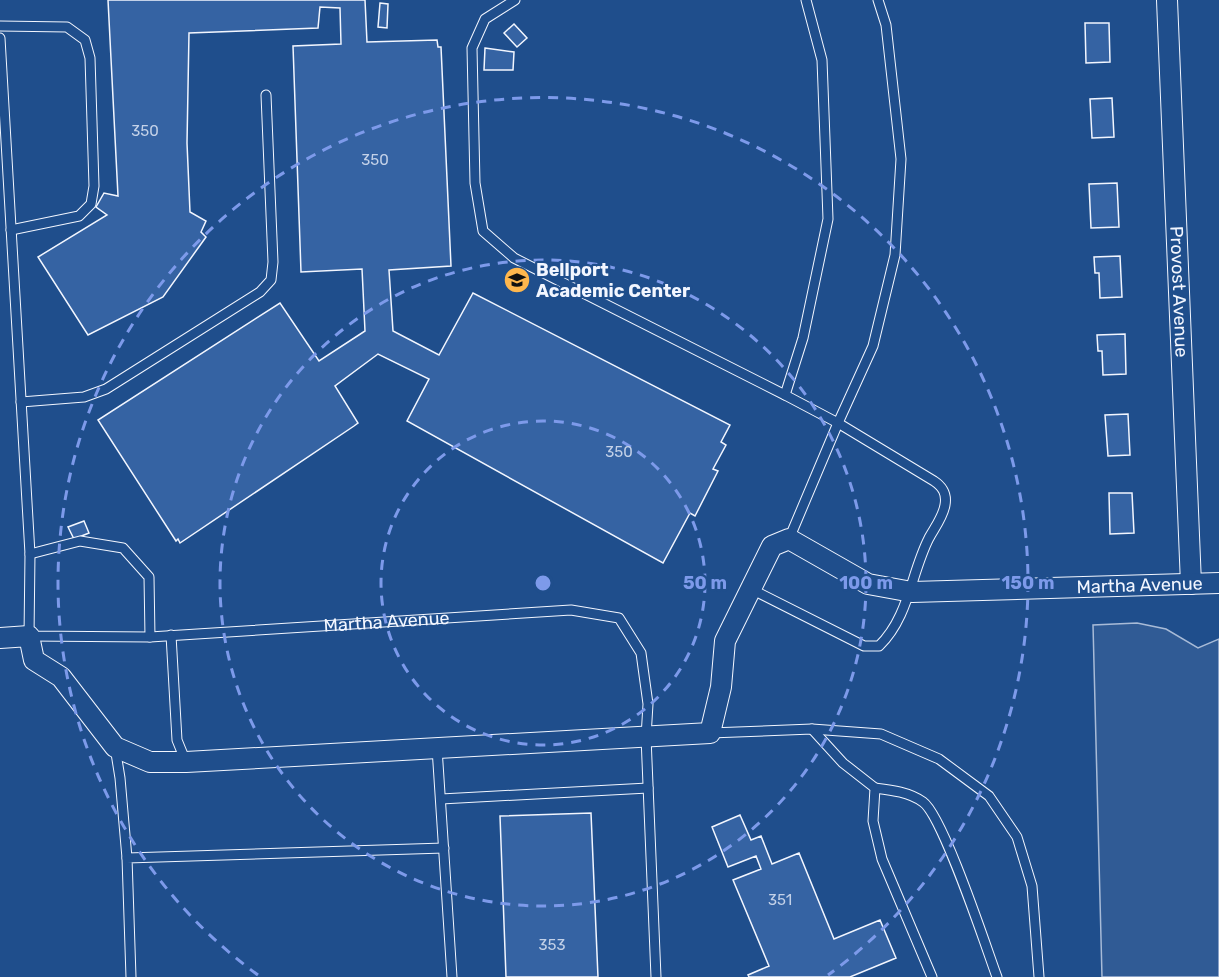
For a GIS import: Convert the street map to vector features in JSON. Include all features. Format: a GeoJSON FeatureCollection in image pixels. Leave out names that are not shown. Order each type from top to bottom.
{"type":"FeatureCollection","features":[{"type":"Feature","properties":{"kind":"street","name":"Provost Avenue"},"geometry":{"type":"LineString","coordinates":[[1167,0],[1191,584]]}},
{"type":"Feature","properties":{"kind":"street","name":"Martha Avenue"},"geometry":{"type":"LineString","coordinates":[[789,538],[868,584],[912,592],[1219,582]]}},
{"type":"Feature","properties":{"kind":"street"},"geometry":{"type":"LineString","coordinates":[[29,636],[34,660],[61,677],[115,747],[150,762],[710,734],[720,687],[725,640],[772,546],[789,538]]}},
{"type":"Feature","properties":{"kind":"street","name":"Martha Avenue"},"geometry":{"type":"LineString","coordinates":[[0,638],[29,636]]}},
{"type":"Feature","properties":{"kind":"lane"},"geometry":{"type":"LineString","coordinates":[[515,0],[485,19],[472,48],[475,183],[483,231],[514,258],[838,423],[934,481],[941,486],[945,495],[945,506],[920,560],[912,592],[888,636],[879,645],[864,646],[751,589]]}},
{"type":"Feature","properties":{"kind":"lane"},"geometry":{"type":"LineString","coordinates":[[785,395],[803,338],[828,219],[822,60],[806,0]]}},
{"type":"Feature","properties":{"kind":"lane"},"geometry":{"type":"LineString","coordinates":[[789,538],[873,346],[895,255],[901,159],[886,25],[878,0]]}},
{"type":"Feature","properties":{"kind":"lane"},"geometry":{"type":"LineString","coordinates":[[0,26],[67,27],[85,40],[90,58],[94,186],[91,204],[78,216],[11,230]]}},
{"type":"Feature","properties":{"kind":"lane"},"geometry":{"type":"LineString","coordinates":[[0,38],[30,554],[29,636]]}},
{"type":"Feature","properties":{"kind":"lane"},"geometry":{"type":"LineString","coordinates":[[21,402],[84,397],[106,388],[260,292],[271,280],[273,262],[266,95]]}},
{"type":"Feature","properties":{"kind":"lane"},"geometry":{"type":"LineString","coordinates":[[30,554],[80,541],[123,548],[149,577],[150,637]]}},
{"type":"Feature","properties":{"kind":"lane","name":"Martha Avenue"},"geometry":{"type":"LineString","coordinates":[[29,636],[150,637],[571,610],[619,618],[640,653],[648,704],[646,737],[656,977]]}},
{"type":"Feature","properties":{"kind":"lane"},"geometry":{"type":"LineString","coordinates":[[171,635],[177,740],[186,762]]}},
{"type":"Feature","properties":{"kind":"lane"},"geometry":{"type":"LineString","coordinates":[[812,729],[843,763],[875,788],[903,792],[925,803],[935,819],[997,977]]}},
{"type":"Feature","properties":{"kind":"lane"},"geometry":{"type":"LineString","coordinates":[[710,734],[812,729],[881,734],[939,759],[989,796],[1017,837],[1032,886],[1039,977]]}},
{"type":"Feature","properties":{"kind":"lane"},"geometry":{"type":"LineString","coordinates":[[115,747],[127,858],[131,977]]}},
{"type":"Feature","properties":{"kind":"lane"},"geometry":{"type":"LineString","coordinates":[[437,748],[452,977]]}},
{"type":"Feature","properties":{"kind":"lane"},"geometry":{"type":"LineString","coordinates":[[441,799],[648,788]]}},
{"type":"Feature","properties":{"kind":"lane"},"geometry":{"type":"LineString","coordinates":[[875,788],[873,821],[882,859],[932,977]]}},
{"type":"Feature","properties":{"kind":"lane"},"geometry":{"type":"LineString","coordinates":[[127,858],[444,848]]}},
{"type":"Feature","properties":{"kind":"shaded area"},"geometry":{"type":"Polygon","coordinates":[[[1137,623],[1166,629],[1198,648],[1219,639],[1219,977],[1102,977],[1093,625],[1137,623]]]}},
{"type":"Feature","properties":{"kind":"building"},"geometry":{"type":"Polygon","coordinates":[[[108,0],[365,0],[367,42],[437,40],[438,47],[441,47],[451,266],[389,270],[393,331],[439,355],[473,293],[730,425],[721,442],[726,445],[713,469],[718,471],[695,516],[690,513],[663,563],[407,421],[429,379],[378,354],[335,386],[358,423],[180,543],[178,539],[176,541],[98,420],[280,303],[319,361],[365,331],[362,269],[301,272],[293,46],[341,44],[340,8],[320,7],[318,28],[189,33],[187,143],[190,212],[206,221],[201,232],[206,237],[163,297],[88,335],[38,257],[107,215],[96,207],[104,193],[118,196],[108,0]]]}},
{"type":"Feature","properties":{"kind":"building"},"geometry":{"type":"Polygon","coordinates":[[[380,3],[388,4],[387,28],[378,27],[380,3]]]}},
{"type":"Feature","properties":{"kind":"building"},"geometry":{"type":"Polygon","coordinates":[[[1085,23],[1109,23],[1110,62],[1086,63],[1085,23]]]}},
{"type":"Feature","properties":{"kind":"building"},"geometry":{"type":"Polygon","coordinates":[[[514,24],[527,38],[517,47],[504,33],[514,24]]]}},
{"type":"Feature","properties":{"kind":"building"},"geometry":{"type":"Polygon","coordinates":[[[485,48],[514,52],[513,70],[484,70],[485,48]]]}},
{"type":"Feature","properties":{"kind":"building"},"geometry":{"type":"Polygon","coordinates":[[[1112,98],[1114,137],[1092,138],[1090,99],[1112,98]]]}},
{"type":"Feature","properties":{"kind":"building"},"geometry":{"type":"Polygon","coordinates":[[[1117,183],[1119,227],[1091,228],[1089,184],[1117,183]]]}},
{"type":"Feature","properties":{"kind":"building"},"geometry":{"type":"Polygon","coordinates":[[[1120,256],[1122,297],[1100,298],[1099,273],[1095,273],[1094,257],[1120,256]]]}},
{"type":"Feature","properties":{"kind":"building"},"geometry":{"type":"Polygon","coordinates":[[[1125,334],[1126,374],[1103,375],[1102,351],[1098,351],[1097,335],[1125,334]]]}},
{"type":"Feature","properties":{"kind":"building"},"geometry":{"type":"Polygon","coordinates":[[[1128,414],[1130,455],[1108,456],[1105,415],[1128,414]]]}},
{"type":"Feature","properties":{"kind":"building"},"geometry":{"type":"Polygon","coordinates":[[[1109,493],[1132,493],[1134,533],[1110,534],[1109,493]]]}},
{"type":"Feature","properties":{"kind":"building"},"geometry":{"type":"Polygon","coordinates":[[[84,521],[89,533],[74,539],[68,527],[84,521]]]}},
{"type":"Feature","properties":{"kind":"building"},"geometry":{"type":"Polygon","coordinates":[[[591,813],[598,977],[506,977],[500,816],[591,813]]]}},
{"type":"Feature","properties":{"kind":"building"},"geometry":{"type":"Polygon","coordinates":[[[740,815],[751,840],[761,836],[772,864],[799,853],[834,939],[880,920],[896,958],[850,977],[749,977],[748,975],[769,966],[733,880],[761,869],[756,856],[728,867],[712,827],[740,815]]]}},
{"type":"Feature","properties":{"kind":"place","name":"Bellport Academic Center"},"geometry":{"type":"Point","coordinates":[517,280]}}]}
